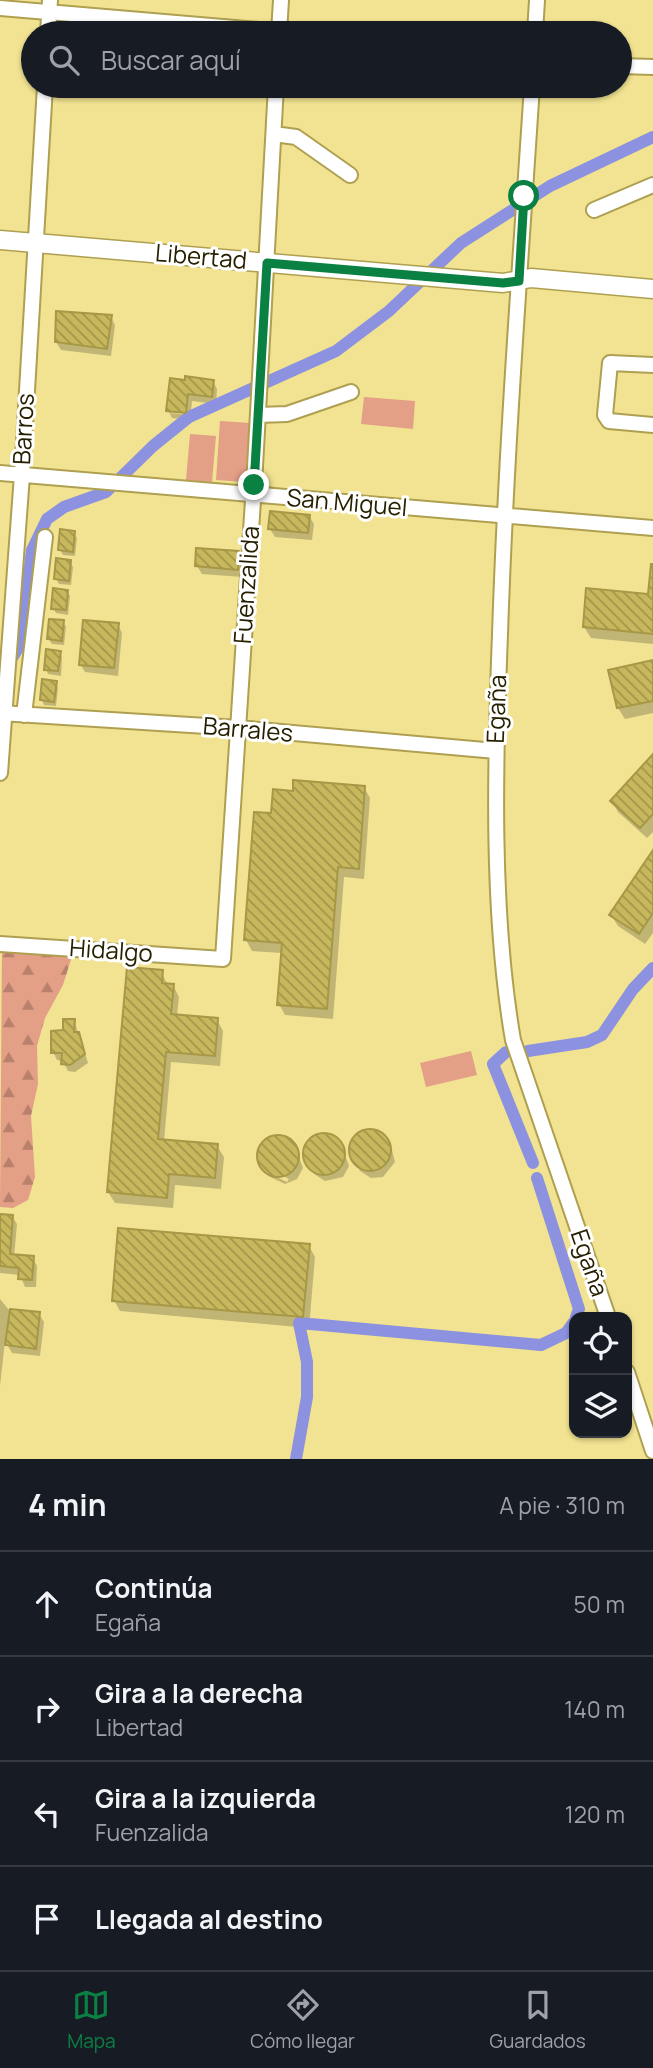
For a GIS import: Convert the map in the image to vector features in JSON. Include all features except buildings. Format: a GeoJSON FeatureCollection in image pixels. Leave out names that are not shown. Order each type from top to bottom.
{"type":"FeatureCollection","features":[{"type":"Feature","properties":{"kind":"main road","name":"Libertad"},"geometry":{"type":"LineString","coordinates":[[0,240],[437,277],[519,281],[531,278],[653,289]]}},
{"type":"Feature","properties":{"kind":"street"},"geometry":{"type":"LineString","coordinates":[[280,21],[281,0]]}},
{"type":"Feature","properties":{"kind":"street"},"geometry":{"type":"LineString","coordinates":[[536,21],[537,0]]}},
{"type":"Feature","properties":{"kind":"street"},"geometry":{"type":"LineString","coordinates":[[0,8],[50,6],[182,21]]}},
{"type":"Feature","properties":{"kind":"street"},"geometry":{"type":"LineString","coordinates":[[632,66],[653,67]]}},
{"type":"Feature","properties":{"kind":"street","name":"Barros"},"geometry":{"type":"LineString","coordinates":[[0,773],[2,713],[9,658],[22,475],[44,98]]}},
{"type":"Feature","properties":{"kind":"street","name":"Fuenzalida"},"geometry":{"type":"LineString","coordinates":[[223,959],[254,495],[276,98]]}},
{"type":"Feature","properties":{"kind":"street","name":"Egaña"},"geometry":{"type":"LineString","coordinates":[[531,98],[504,517],[496,751],[500,893],[513,1040],[606,1312]]}},
{"type":"Feature","properties":{"kind":"street"},"geometry":{"type":"LineString","coordinates":[[274,134],[296,137],[350,175]]}},
{"type":"Feature","properties":{"kind":"street"},"geometry":{"type":"LineString","coordinates":[[594,210],[653,185]]}},
{"type":"Feature","properties":{"kind":"street"},"geometry":{"type":"LineString","coordinates":[[653,365],[610,363],[605,417],[609,421],[653,425]]}},
{"type":"Feature","properties":{"kind":"street"},"geometry":{"type":"LineString","coordinates":[[258,415],[287,414],[351,392]]}},
{"type":"Feature","properties":{"kind":"street","name":"San Miguel"},"geometry":{"type":"LineString","coordinates":[[0,473],[653,528]]}},
{"type":"Feature","properties":{"kind":"street"},"geometry":{"type":"LineString","coordinates":[[24,715],[45,537]]}},
{"type":"Feature","properties":{"kind":"street","name":"Barrales"},"geometry":{"type":"LineString","coordinates":[[2,713],[238,728],[496,751]]}},
{"type":"Feature","properties":{"kind":"street","name":"Hidalgo"},"geometry":{"type":"LineString","coordinates":[[0,944],[223,959]]}},
{"type":"Feature","properties":{"kind":"street"},"geometry":{"type":"LineString","coordinates":[[628,1375],[653,1451]]}},
{"type":"Feature","properties":{"kind":"green space"},"geometry":{"type":"Polygon","coordinates":[[[364,397],[415,401],[413,429],[361,424],[364,397]]]}},
{"type":"Feature","properties":{"kind":"green space"},"geometry":{"type":"Polygon","coordinates":[[[220,421],[250,423],[245,482],[216,480],[220,421]]]}},
{"type":"Feature","properties":{"kind":"green space"},"geometry":{"type":"Polygon","coordinates":[[[190,434],[216,436],[212,482],[186,480],[190,434]]]}},
{"type":"Feature","properties":{"kind":"green space"},"geometry":{"type":"Polygon","coordinates":[[[2,945],[74,950],[63,985],[45,1018],[37,1046],[38,1084],[31,1116],[35,1177],[28,1200],[13,1208],[0,1207],[2,945]]]}},
{"type":"Feature","properties":{"kind":"green space"},"geometry":{"type":"Polygon","coordinates":[[[471,1051],[477,1075],[426,1087],[420,1063],[471,1051]]]}},
{"type":"Feature","properties":{"kind":"waterway"},"geometry":{"type":"LineString","coordinates":[[0,677],[20,645],[32,550],[47,519],[64,507],[106,492],[153,446],[189,417],[336,351],[389,311],[461,243],[550,186],[653,137]]}},
{"type":"Feature","properties":{"kind":"waterway"},"geometry":{"type":"LineString","coordinates":[[528,1051],[587,1042],[602,1035],[633,989],[653,968]]}},
{"type":"Feature","properties":{"kind":"waterway"},"geometry":{"type":"LineString","coordinates":[[506,1052],[493,1064],[533,1163]]}},
{"type":"Feature","properties":{"kind":"waterway"},"geometry":{"type":"LineString","coordinates":[[537,1178],[578,1312]]}},
{"type":"Feature","properties":{"kind":"waterway"},"geometry":{"type":"LineString","coordinates":[[296,1459],[307,1397],[307,1362],[299,1323],[541,1345],[569,1329]]}},
{"type":"Feature","properties":{"kind":"route"},"geometry":{"type":"LineString","coordinates":[[254,485],[267,263],[503,283],[519,281],[524,196]]}}]}
